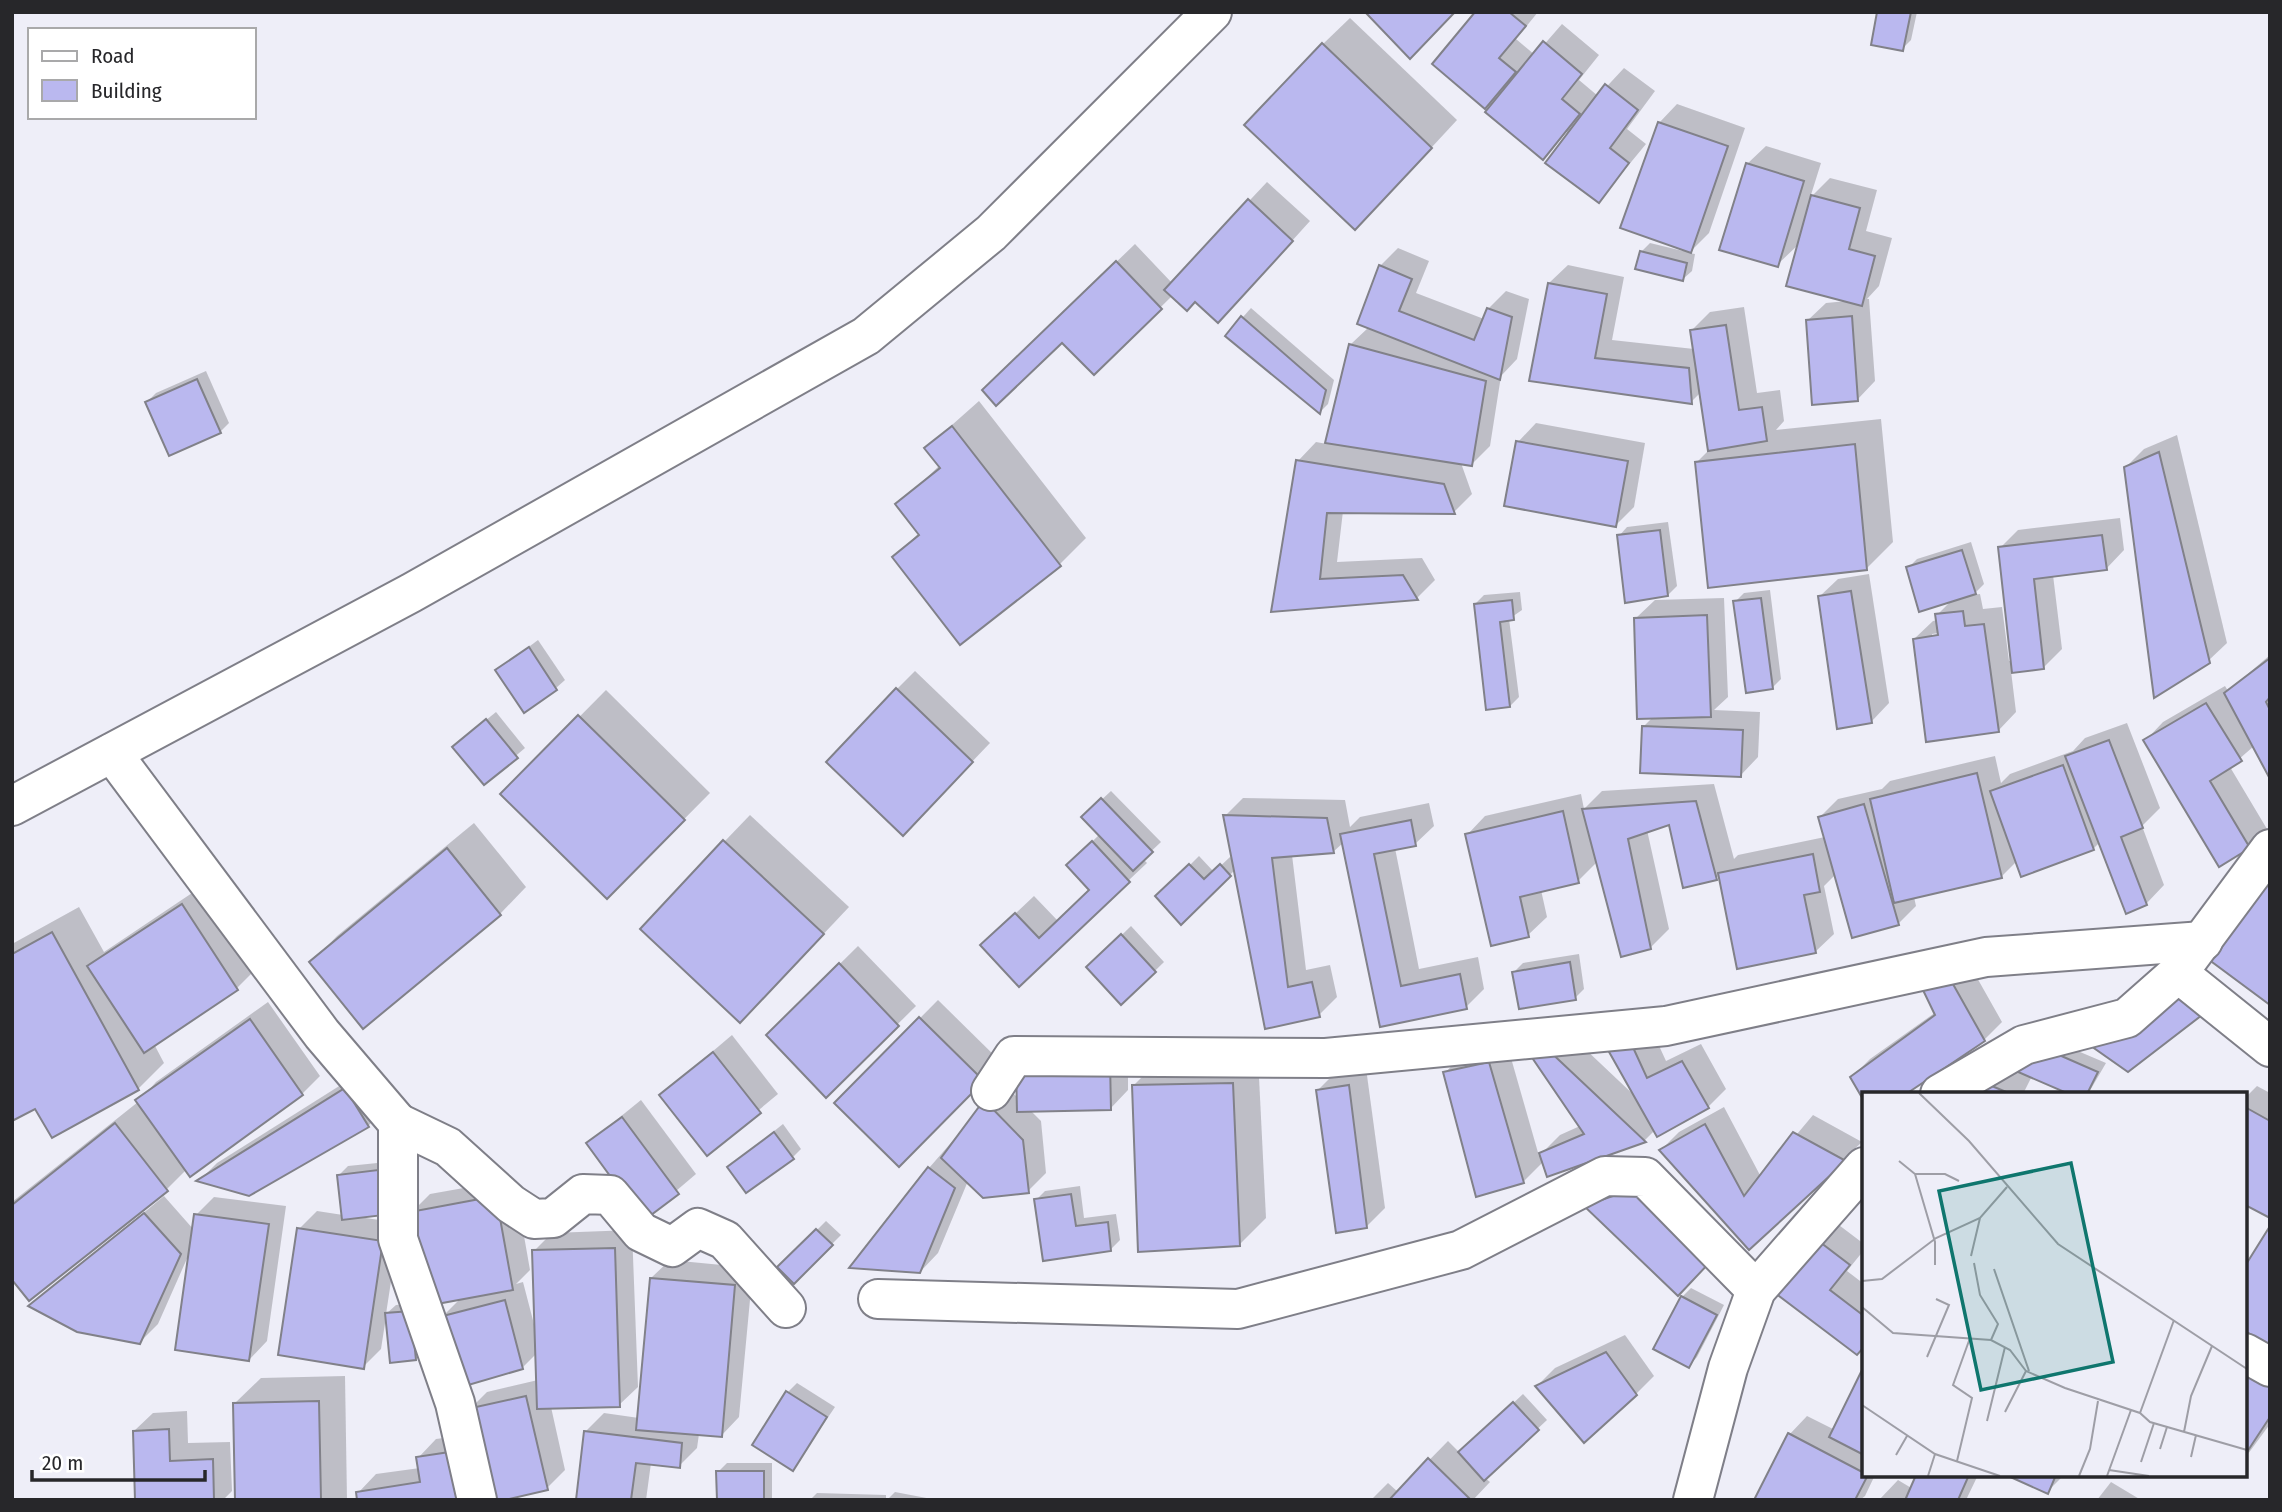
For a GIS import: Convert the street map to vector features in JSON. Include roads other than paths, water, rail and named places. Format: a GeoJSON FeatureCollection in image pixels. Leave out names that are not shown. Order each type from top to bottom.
{"type":"FeatureCollection","features":[{"type":"Feature","properties":{"kind":"street"},"geometry":{"type":"LineString","coordinates":[[12,806],[411,593],[866,336],[992,233],[1212,12]]}},
{"type":"Feature","properties":{"kind":"street"},"geometry":{"type":"LineString","coordinates":[[112,753],[322,1034],[398,1124],[448,1147],[511,1204],[534,1219],[553,1218],[583,1194],[610,1195],[641,1232],[672,1247],[698,1228],[725,1240],[786,1308]]}},
{"type":"Feature","properties":{"kind":"street"},"geometry":{"type":"LineString","coordinates":[[1943,1092],[2024,1045],[2127,1018],[2178,973],[2270,849]]}},
{"type":"Feature","properties":{"kind":"street"},"geometry":{"type":"LineString","coordinates":[[991,1091],[1014,1056],[1326,1058],[1666,1026],[1986,957],[2203,941]]}},
{"type":"Feature","properties":{"kind":"street"},"geometry":{"type":"LineString","coordinates":[[2178,973],[2270,1047]]}},
{"type":"Feature","properties":{"kind":"street"},"geometry":{"type":"LineString","coordinates":[[398,1124],[398,1239],[455,1403],[477,1500]]}},
{"type":"Feature","properties":{"kind":"street"},"geometry":{"type":"LineString","coordinates":[[1693,1500],[1728,1368],[1756,1290],[1862,1169]]}},
{"type":"Feature","properties":{"kind":"street"},"geometry":{"type":"LineString","coordinates":[[878,1300],[1238,1309],[1461,1250],[1605,1176],[1645,1177],[1756,1290]]}},
{"type":"Feature","properties":{"kind":"street"},"geometry":{"type":"LineString","coordinates":[[2247,1354],[2270,1367]]}}]}
